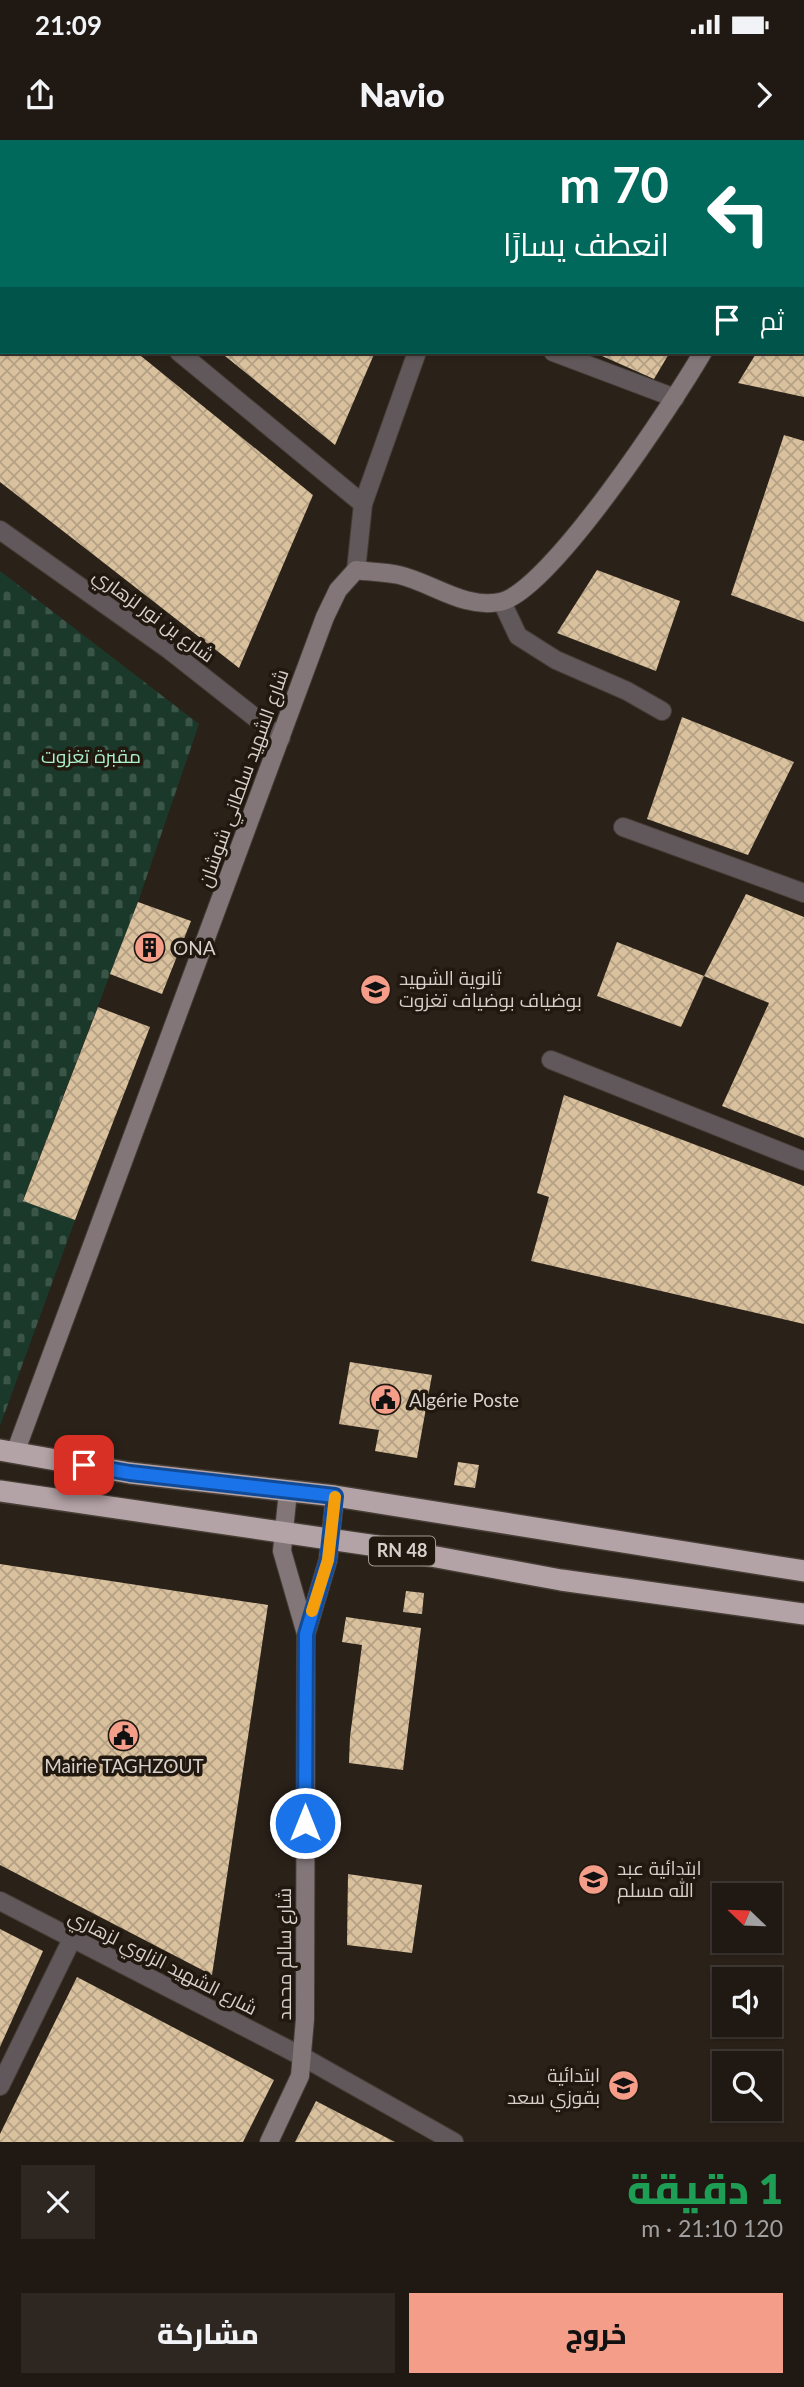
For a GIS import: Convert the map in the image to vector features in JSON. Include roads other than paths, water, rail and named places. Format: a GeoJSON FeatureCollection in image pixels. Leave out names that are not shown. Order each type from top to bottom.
{"type":"FeatureCollection","features":[{"type":"Feature","properties":{"kind":"highway","name":"RN 48"},"geometry":{"type":"LineString","coordinates":[[7,1451],[130,1473],[335,1496],[804,1571]]}},
{"type":"Feature","properties":{"kind":"highway","name":"RN 48"},"geometry":{"type":"LineString","coordinates":[[0,1491],[283,1532],[561,1580],[804,1614]]}},
{"type":"Feature","properties":{"kind":"street"},"geometry":{"type":"LineString","coordinates":[[181,354],[363,504]]}},
{"type":"Feature","properties":{"kind":"street"},"geometry":{"type":"LineString","coordinates":[[416,354],[363,504],[356,570],[400,575],[472,603],[502,602],[523,591],[551,563],[605,497],[676,398],[702,354]]}},
{"type":"Feature","properties":{"kind":"street"},"geometry":{"type":"LineString","coordinates":[[559,354],[676,398]]}},
{"type":"Feature","properties":{"kind":"street","name":"شارع بن نور لزهاري"},"geometry":{"type":"LineString","coordinates":[[0,530],[168,649],[281,738]]}},
{"type":"Feature","properties":{"kind":"street","name":"شارع الشهيد سلطاني شوشان"},"geometry":{"type":"LineString","coordinates":[[7,1451],[326,617],[338,590],[356,570]]}},
{"type":"Feature","properties":{"kind":"street"},"geometry":{"type":"LineString","coordinates":[[502,602],[518,636],[556,660],[627,691],[662,711]]}},
{"type":"Feature","properties":{"kind":"street"},"geometry":{"type":"LineString","coordinates":[[622,827],[804,893]]}},
{"type":"Feature","properties":{"kind":"street"},"geometry":{"type":"LineString","coordinates":[[551,1060],[804,1161]]}},
{"type":"Feature","properties":{"kind":"street","name":"شارع سالم محمد"},"geometry":{"type":"LineString","coordinates":[[288,1491],[282,1552],[306,1634]]}},
{"type":"Feature","properties":{"kind":"street","name":"شارع سالم محمد"},"geometry":{"type":"LineString","coordinates":[[269,2142],[300,2076],[303,2057],[306,1634],[328,1560],[335,1496]]}},
{"type":"Feature","properties":{"kind":"street","name":"شارع الشهيد الزاوي لزهاري"},"geometry":{"type":"LineString","coordinates":[[0,1901],[303,2057],[454,2142]]}},
{"type":"Feature","properties":{"kind":"street"},"geometry":{"type":"LineString","coordinates":[[0,2085],[72,1939]]}},
{"type":"Feature","properties":{"kind":"place","name":"ONA"},"geometry":{"type":"Point","coordinates":[150,948]}},
{"type":"Feature","properties":{"kind":"place","name":"ثانوية الشهيد بوضياف بوضياف تغزوت"},"geometry":{"type":"Point","coordinates":[376,989]}},
{"type":"Feature","properties":{"kind":"place","name":"Algérie Poste"},"geometry":{"type":"Point","coordinates":[386,1400]}},
{"type":"Feature","properties":{"kind":"place","name":"Mairie TAGHZOUT"},"geometry":{"type":"Point","coordinates":[124,1735]}},
{"type":"Feature","properties":{"kind":"place","name":"ابتدائية عبد الله مسلم"},"geometry":{"type":"Point","coordinates":[594,1879]}},
{"type":"Feature","properties":{"kind":"place","name":"ابتدائية بقوزي سعد"},"geometry":{"type":"Point","coordinates":[623,2086]}},
{"type":"Feature","properties":{"kind":"park label","name":"مقبرة تغزوت"},"geometry":{"type":"Point","coordinates":[91,756]}}]}
